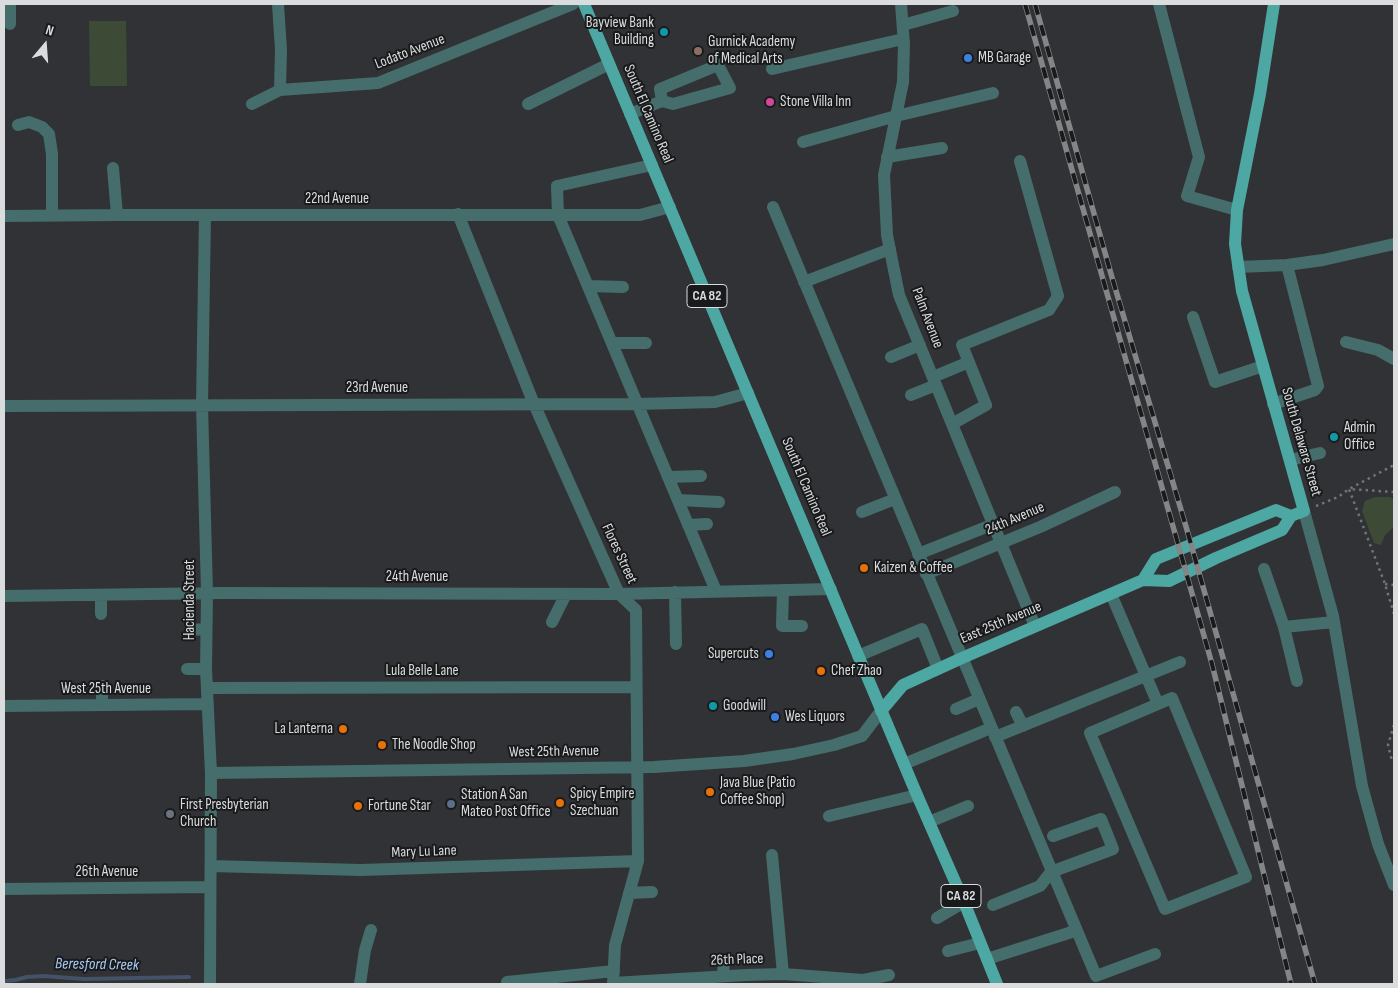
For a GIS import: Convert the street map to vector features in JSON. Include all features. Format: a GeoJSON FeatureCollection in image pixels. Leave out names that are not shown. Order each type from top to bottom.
{"type":"FeatureCollection","features":[{"type":"Feature","properties":{"kind":"main road","name":"South El Camino Real"},"geometry":{"type":"LineString","coordinates":[[584,4],[881,711],[964,902],[996,984]]}},
{"type":"Feature","properties":{"kind":"main road","name":"South Delaware Street"},"geometry":{"type":"LineString","coordinates":[[1274,4],[1258,102],[1237,210],[1235,244],[1242,291],[1304,511]]}},
{"type":"Feature","properties":{"kind":"main road","name":"East 25th Avenue"},"geometry":{"type":"LineString","coordinates":[[1143,580],[1156,559],[1276,510],[1292,516]]}},
{"type":"Feature","properties":{"kind":"main road","name":"East 25th Avenue"},"geometry":{"type":"LineString","coordinates":[[881,711],[903,685],[1143,580],[1169,581],[1282,530],[1292,516],[1304,511]]}},
{"type":"Feature","properties":{"kind":"street"},"geometry":{"type":"LineString","coordinates":[[10,4],[10,24]]}},
{"type":"Feature","properties":{"kind":"street"},"geometry":{"type":"LineString","coordinates":[[278,4],[281,50],[280,90]]}},
{"type":"Feature","properties":{"kind":"street","name":"Lodato Avenue"},"geometry":{"type":"LineString","coordinates":[[252,104],[280,90],[378,83],[573,4]]}},
{"type":"Feature","properties":{"kind":"street","name":"Palm Avenue"},"geometry":{"type":"LineString","coordinates":[[901,4],[904,39],[903,82],[884,175],[888,235],[899,295],[1035,626]]}},
{"type":"Feature","properties":{"kind":"street"},"geometry":{"type":"LineString","coordinates":[[1159,4],[1199,157],[1187,196],[1237,210]]}},
{"type":"Feature","properties":{"kind":"street"},"geometry":{"type":"LineString","coordinates":[[903,25],[953,11]]}},
{"type":"Feature","properties":{"kind":"street"},"geometry":{"type":"LineString","coordinates":[[772,69],[904,39]]}},
{"type":"Feature","properties":{"kind":"street"},"geometry":{"type":"LineString","coordinates":[[528,104],[609,64]]}},
{"type":"Feature","properties":{"kind":"street"},"geometry":{"type":"LineString","coordinates":[[630,114],[662,101],[673,104],[730,88],[718,65],[660,89],[662,101]]}},
{"type":"Feature","properties":{"kind":"street"},"geometry":{"type":"LineString","coordinates":[[804,142],[896,116],[993,93]]}},
{"type":"Feature","properties":{"kind":"street"},"geometry":{"type":"LineString","coordinates":[[18,124],[29,122],[42,127],[49,134],[52,154],[52,216]]}},
{"type":"Feature","properties":{"kind":"street"},"geometry":{"type":"LineString","coordinates":[[887,158],[942,148]]}},
{"type":"Feature","properties":{"kind":"street"},"geometry":{"type":"LineString","coordinates":[[952,424],[986,405],[962,345],[1049,310],[1058,296],[1020,162]]}},
{"type":"Feature","properties":{"kind":"street"},"geometry":{"type":"LineString","coordinates":[[652,165],[557,186],[558,215],[716,591]]}},
{"type":"Feature","properties":{"kind":"street"},"geometry":{"type":"LineString","coordinates":[[114,168],[117,215]]}},
{"type":"Feature","properties":{"kind":"street","name":"22nd Avenue"},"geometry":{"type":"LineString","coordinates":[[4,216],[640,215],[670,207]]}},
{"type":"Feature","properties":{"kind":"street"},"geometry":{"type":"LineString","coordinates":[[773,207],[1096,976],[1154,954]]}},
{"type":"Feature","properties":{"kind":"street","name":"Flores Street"},"geometry":{"type":"LineString","coordinates":[[458,214],[534,404],[619,594],[636,610],[638,861],[616,945],[613,980]]}},
{"type":"Feature","properties":{"kind":"street","name":"Hacienda Street"},"geometry":{"type":"LineString","coordinates":[[205,215],[202,405],[206,669],[211,773],[210,984]]}},
{"type":"Feature","properties":{"kind":"street"},"geometry":{"type":"LineString","coordinates":[[1238,268],[1287,265],[1323,260],[1394,244]]}},
{"type":"Feature","properties":{"kind":"street"},"geometry":{"type":"LineString","coordinates":[[804,282],[890,249]]}},
{"type":"Feature","properties":{"kind":"street"},"geometry":{"type":"LineString","coordinates":[[1273,404],[1315,390],[1318,386],[1287,265]]}},
{"type":"Feature","properties":{"kind":"street"},"geometry":{"type":"LineString","coordinates":[[589,286],[623,287]]}},
{"type":"Feature","properties":{"kind":"street"},"geometry":{"type":"LineString","coordinates":[[1193,317],[1215,382],[1263,366]]}},
{"type":"Feature","properties":{"kind":"street"},"geometry":{"type":"LineString","coordinates":[[1346,342],[1378,350],[1394,359]]}},
{"type":"Feature","properties":{"kind":"street"},"geometry":{"type":"LineString","coordinates":[[612,343],[646,343]]}},
{"type":"Feature","properties":{"kind":"street"},"geometry":{"type":"LineString","coordinates":[[890,357],[920,345]]}},
{"type":"Feature","properties":{"kind":"street"},"geometry":{"type":"LineString","coordinates":[[911,395],[969,362]]}},
{"type":"Feature","properties":{"kind":"street","name":"23rd Avenue"},"geometry":{"type":"LineString","coordinates":[[4,406],[637,404],[715,402],[748,393]]}},
{"type":"Feature","properties":{"kind":"street"},"geometry":{"type":"LineString","coordinates":[[1290,460],[1320,453]]}},
{"type":"Feature","properties":{"kind":"street"},"geometry":{"type":"LineString","coordinates":[[668,477],[702,476]]}},
{"type":"Feature","properties":{"kind":"street","name":"24th Avenue"},"geometry":{"type":"LineString","coordinates":[[926,574],[1040,527],[1115,492]]}},
{"type":"Feature","properties":{"kind":"street"},"geometry":{"type":"LineString","coordinates":[[862,512],[895,499]]}},
{"type":"Feature","properties":{"kind":"street"},"geometry":{"type":"LineString","coordinates":[[678,500],[719,502]]}},
{"type":"Feature","properties":{"kind":"street","name":"South Delaware Street"},"geometry":{"type":"LineString","coordinates":[[1304,511],[1334,622],[1362,786],[1378,844],[1394,884]]}},
{"type":"Feature","properties":{"kind":"street"},"geometry":{"type":"LineString","coordinates":[[688,525],[707,524]]}},
{"type":"Feature","properties":{"kind":"street"},"geometry":{"type":"LineString","coordinates":[[918,554],[994,524]]}},
{"type":"Feature","properties":{"kind":"street"},"geometry":{"type":"LineString","coordinates":[[1264,569],[1284,628],[1297,681]]}},
{"type":"Feature","properties":{"kind":"street","name":"24th Avenue"},"geometry":{"type":"LineString","coordinates":[[4,596],[206,593],[619,594],[831,589]]}},
{"type":"Feature","properties":{"kind":"street"},"geometry":{"type":"LineString","coordinates":[[783,590],[782,626],[802,626]]}},
{"type":"Feature","properties":{"kind":"street"},"geometry":{"type":"LineString","coordinates":[[675,592],[676,644]]}},
{"type":"Feature","properties":{"kind":"street"},"geometry":{"type":"LineString","coordinates":[[552,622],[566,594]]}},
{"type":"Feature","properties":{"kind":"street"},"geometry":{"type":"LineString","coordinates":[[1111,594],[1158,704]]}},
{"type":"Feature","properties":{"kind":"street"},"geometry":{"type":"LineString","coordinates":[[101,596],[101,614]]}},
{"type":"Feature","properties":{"kind":"street"},"geometry":{"type":"LineString","coordinates":[[1284,628],[1334,622]]}},
{"type":"Feature","properties":{"kind":"street"},"geometry":{"type":"LineString","coordinates":[[190,630],[206,629]]}},
{"type":"Feature","properties":{"kind":"street"},"geometry":{"type":"LineString","coordinates":[[858,656],[922,629],[938,669]]}},
{"type":"Feature","properties":{"kind":"street"},"geometry":{"type":"LineString","coordinates":[[904,764],[993,732],[1023,726],[1180,662]]}},
{"type":"Feature","properties":{"kind":"street"},"geometry":{"type":"LineString","coordinates":[[187,669],[206,669]]}},
{"type":"Feature","properties":{"kind":"street"},"geometry":{"type":"LineString","coordinates":[[102,686],[102,705]]}},
{"type":"Feature","properties":{"kind":"street","name":"Lula Belle Lane"},"geometry":{"type":"LineString","coordinates":[[207,688],[636,687]]}},
{"type":"Feature","properties":{"kind":"street"},"geometry":{"type":"LineString","coordinates":[[1172,698],[1246,877],[1166,909],[1090,734],[1158,704],[1172,698]]}},
{"type":"Feature","properties":{"kind":"street"},"geometry":{"type":"LineString","coordinates":[[956,709],[979,699]]}},
{"type":"Feature","properties":{"kind":"street","name":"West 25th Avenue"},"geometry":{"type":"LineString","coordinates":[[4,706],[208,704]]}},
{"type":"Feature","properties":{"kind":"street","name":"West 25th Avenue"},"geometry":{"type":"LineString","coordinates":[[211,773],[636,768],[744,761],[793,754],[834,745],[862,736],[881,711]]}},
{"type":"Feature","properties":{"kind":"street"},"geometry":{"type":"LineString","coordinates":[[1016,712],[1023,726]]}},
{"type":"Feature","properties":{"kind":"street"},"geometry":{"type":"LineString","coordinates":[[829,816],[917,795]]}},
{"type":"Feature","properties":{"kind":"street"},"geometry":{"type":"LineString","coordinates":[[929,822],[968,806]]}},
{"type":"Feature","properties":{"kind":"street"},"geometry":{"type":"LineString","coordinates":[[993,905],[1040,886],[1051,872],[1113,849],[1101,819],[1053,836]]}},
{"type":"Feature","properties":{"kind":"street"},"geometry":{"type":"LineString","coordinates":[[772,855],[784,974]]}},
{"type":"Feature","properties":{"kind":"street","name":"Mary Lu Lane"},"geometry":{"type":"LineString","coordinates":[[211,866],[361,870],[638,861]]}},
{"type":"Feature","properties":{"kind":"street","name":"26th Avenue"},"geometry":{"type":"LineString","coordinates":[[4,888],[210,887]]}},
{"type":"Feature","properties":{"kind":"street"},"geometry":{"type":"LineString","coordinates":[[629,893],[652,892]]}},
{"type":"Feature","properties":{"kind":"street"},"geometry":{"type":"LineString","coordinates":[[937,918],[964,902]]}},
{"type":"Feature","properties":{"kind":"street"},"geometry":{"type":"LineString","coordinates":[[360,984],[371,930]]}},
{"type":"Feature","properties":{"kind":"street"},"geometry":{"type":"LineString","coordinates":[[987,959],[1076,931]]}},
{"type":"Feature","properties":{"kind":"street"},"geometry":{"type":"LineString","coordinates":[[948,951],[980,943]]}},
{"type":"Feature","properties":{"kind":"street"},"geometry":{"type":"LineString","coordinates":[[723,976],[724,960]]}},
{"type":"Feature","properties":{"kind":"street","name":"26th Place"},"geometry":{"type":"LineString","coordinates":[[507,982],[784,974],[864,982],[889,975]]}},
{"type":"Feature","properties":{"kind":"path"},"geometry":{"type":"LineString","coordinates":[[1304,511],[1338,497],[1394,465]]}},
{"type":"Feature","properties":{"kind":"path"},"geometry":{"type":"LineString","coordinates":[[1349,489],[1394,492]]}},
{"type":"Feature","properties":{"kind":"path"},"geometry":{"type":"LineString","coordinates":[[1349,489],[1385,584],[1394,614]]}},
{"type":"Feature","properties":{"kind":"path"},"geometry":{"type":"LineString","coordinates":[[1385,584],[1394,585]]}},
{"type":"Feature","properties":{"kind":"path"},"geometry":{"type":"LineString","coordinates":[[1394,725],[1388,745],[1392,761],[1394,762]]}},
{"type":"Feature","properties":{"kind":"green space"},"geometry":{"type":"Polygon","coordinates":[[[89,21],[126,21],[127,86],[90,86],[89,21]]]}},
{"type":"Feature","properties":{"kind":"green space"},"geometry":{"type":"Polygon","coordinates":[[[1375,497],[1390,497],[1394,500],[1394,527],[1385,535],[1381,545],[1374,543],[1362,511],[1365,501],[1375,497]]]}},
{"type":"Feature","properties":{"kind":"waterway","name":"Beresford Creek"},"geometry":{"type":"LineString","coordinates":[[4,981],[43,976],[84,979],[189,977]]}},
{"type":"Feature","properties":{"kind":"railway"},"geometry":{"type":"LineString","coordinates":[[1025,4],[1212,664],[1291,984]]}},
{"type":"Feature","properties":{"kind":"railway"},"geometry":{"type":"LineString","coordinates":[[1035,4],[1111,274],[1187,530],[1315,984]]}},
{"type":"Feature","properties":{"kind":"place","name":"Bayview Bank Building"},"geometry":{"type":"Point","coordinates":[664,32]}},
{"type":"Feature","properties":{"kind":"place","name":"Gurnick Academy of Medical Arts"},"geometry":{"type":"Point","coordinates":[698,51]}},
{"type":"Feature","properties":{"kind":"place","name":"MB Garage"},"geometry":{"type":"Point","coordinates":[968,58]}},
{"type":"Feature","properties":{"kind":"place","name":"Stone Villa Inn"},"geometry":{"type":"Point","coordinates":[770,102]}},
{"type":"Feature","properties":{"kind":"place","name":"Admin Office"},"geometry":{"type":"Point","coordinates":[1334,437]}},
{"type":"Feature","properties":{"kind":"place","name":"Kaizen & Coffee"},"geometry":{"type":"Point","coordinates":[864,568]}},
{"type":"Feature","properties":{"kind":"place","name":"Supercuts"},"geometry":{"type":"Point","coordinates":[769,654]}},
{"type":"Feature","properties":{"kind":"place","name":"Chef Zhao"},"geometry":{"type":"Point","coordinates":[821,671]}},
{"type":"Feature","properties":{"kind":"place","name":"Goodwill"},"geometry":{"type":"Point","coordinates":[713,706]}},
{"type":"Feature","properties":{"kind":"place","name":"Wes Liquors"},"geometry":{"type":"Point","coordinates":[775,717]}},
{"type":"Feature","properties":{"kind":"place","name":"La Lanterna"},"geometry":{"type":"Point","coordinates":[343,729]}},
{"type":"Feature","properties":{"kind":"place","name":"The Noodle Shop"},"geometry":{"type":"Point","coordinates":[382,745]}},
{"type":"Feature","properties":{"kind":"place","name":"Java Blue (Patio Coffee Shop)"},"geometry":{"type":"Point","coordinates":[710,792]}},
{"type":"Feature","properties":{"kind":"place","name":"Spicy Empire Szechuan"},"geometry":{"type":"Point","coordinates":[560,803]}},
{"type":"Feature","properties":{"kind":"place","name":"Station A San Mateo Post Office"},"geometry":{"type":"Point","coordinates":[451,804]}},
{"type":"Feature","properties":{"kind":"place","name":"Fortune Star"},"geometry":{"type":"Point","coordinates":[358,806]}},
{"type":"Feature","properties":{"kind":"place","name":"First Presbyterian Church"},"geometry":{"type":"Point","coordinates":[170,814]}}]}
